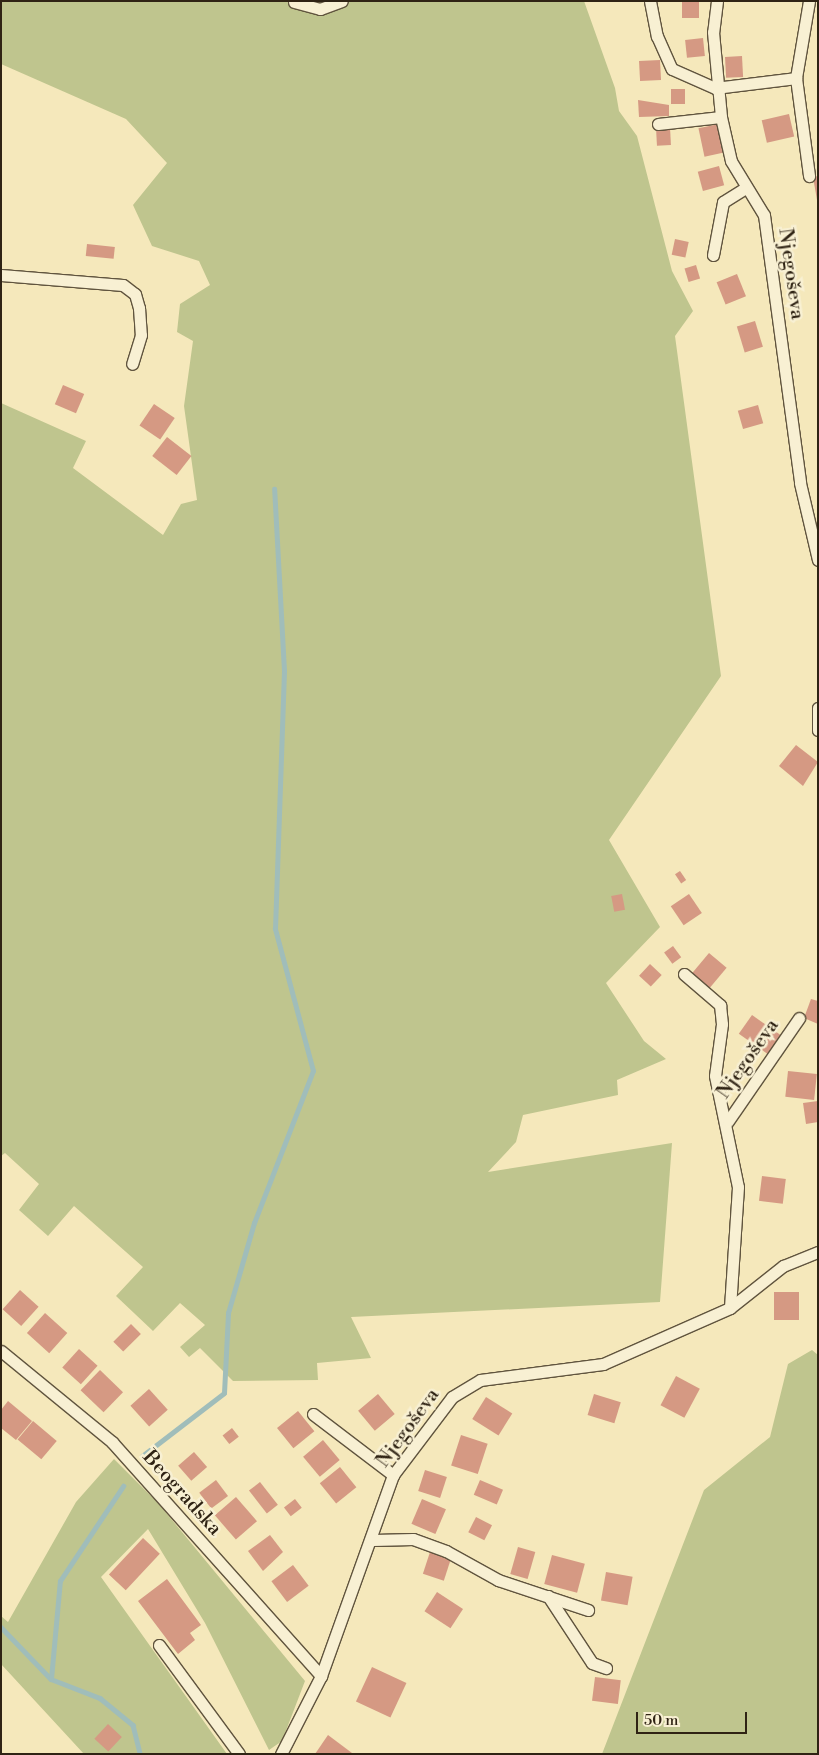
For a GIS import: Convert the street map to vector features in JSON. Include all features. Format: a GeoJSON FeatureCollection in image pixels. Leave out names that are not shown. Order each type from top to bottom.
{"type":"FeatureCollection","features":[{"type":"Feature","properties":{"kind":"street"},"geometry":{"type":"LineString","coordinates":[[294,2],[320,9],[342,1]]}},
{"type":"Feature","properties":{"kind":"street"},"geometry":{"type":"LineString","coordinates":[[650,1],[657,36],[672,69],[715,88],[796,78]]}},
{"type":"Feature","properties":{"kind":"street","name":"Njegoševa"},"geometry":{"type":"LineString","coordinates":[[717,1],[713,32],[715,88],[731,161],[744,189],[764,215],[800,484],[818,560]]}},
{"type":"Feature","properties":{"kind":"street"},"geometry":{"type":"LineString","coordinates":[[809,1],[796,78],[809,176]]}},
{"type":"Feature","properties":{"kind":"street"},"geometry":{"type":"LineString","coordinates":[[658,124],[721,117]]}},
{"type":"Feature","properties":{"kind":"street"},"geometry":{"type":"LineString","coordinates":[[712,255],[723,202],[744,189]]}},
{"type":"Feature","properties":{"kind":"street"},"geometry":{"type":"LineString","coordinates":[[1,275],[123,286],[134,294],[139,308],[141,335],[132,364]]}},
{"type":"Feature","properties":{"kind":"street"},"geometry":{"type":"LineString","coordinates":[[818,708],[818,730]]}},
{"type":"Feature","properties":{"kind":"street","name":"Njegoševa"},"geometry":{"type":"LineString","coordinates":[[684,974],[720,1005],[722,1024],[715,1076],[728,1121],[738,1187],[730,1308]]}},
{"type":"Feature","properties":{"kind":"street","name":"Njegoševa"},"geometry":{"type":"LineString","coordinates":[[728,1121],[799,1018]]}},
{"type":"Feature","properties":{"kind":"street","name":"Njegoševa"},"geometry":{"type":"LineString","coordinates":[[281,1754],[321,1676],[373,1540],[393,1475],[452,1397],[480,1380],[603,1364],[730,1308],[775,1272],[818,1252]]}},
{"type":"Feature","properties":{"kind":"street","name":"Beogradska"},"geometry":{"type":"LineString","coordinates":[[1,1350],[112,1442],[321,1676]]}},
{"type":"Feature","properties":{"kind":"street"},"geometry":{"type":"LineString","coordinates":[[313,1414],[393,1475]]}},
{"type":"Feature","properties":{"kind":"street"},"geometry":{"type":"LineString","coordinates":[[373,1540],[414,1539],[446,1551],[498,1580],[588,1610]]}},
{"type":"Feature","properties":{"kind":"street"},"geometry":{"type":"LineString","coordinates":[[548,1596],[592,1662],[606,1668]]}},
{"type":"Feature","properties":{"kind":"street"},"geometry":{"type":"LineString","coordinates":[[159,1645],[239,1754]]}},
{"type":"Feature","properties":{"kind":"green space"},"geometry":{"type":"Polygon","coordinates":[[[1,1],[584,1],[615,88],[619,111],[637,136],[672,271],[693,311],[675,336],[721,676],[609,840],[660,927],[606,983],[644,1041],[666,1059],[617,1080],[618,1095],[523,1115],[516,1142],[488,1172],[672,1143],[660,1302],[351,1317],[371,1358],[317,1363],[318,1380],[233,1381],[200,1348],[189,1357],[180,1347],[205,1325],[180,1303],[153,1331],[116,1296],[143,1267],[74,1206],[48,1236],[19,1210],[39,1184],[5,1153],[1,1156],[1,403],[86,441],[73,468],[163,535],[181,504],[197,500],[184,406],[193,341],[177,332],[180,304],[210,285],[199,261],[152,246],[133,205],[167,163],[126,119],[1,64],[1,1]]]}},
{"type":"Feature","properties":{"kind":"green space"},"geometry":{"type":"Polygon","coordinates":[[[812,1350],[818,1355],[818,1754],[602,1754],[704,1490],[770,1437],[788,1364],[812,1350]]]}},
{"type":"Feature","properties":{"kind":"green space"},"geometry":{"type":"Polygon","coordinates":[[[114,1459],[158,1503],[305,1681],[282,1741],[269,1750],[205,1623],[148,1529],[101,1577],[227,1754],[84,1754],[1,1664],[1,1616],[8,1622],[76,1502],[114,1459]]]}},
{"type":"Feature","properties":{"kind":"building"},"geometry":{"type":"Polygon","coordinates":[[[682,1],[699,1],[699,18],[682,18],[682,1]]]}},
{"type":"Feature","properties":{"kind":"building"},"geometry":{"type":"Polygon","coordinates":[[[703,38],[705,56],[687,58],[685,40],[703,38]]]}},
{"type":"Feature","properties":{"kind":"building"},"geometry":{"type":"Polygon","coordinates":[[[742,56],[743,77],[726,78],[725,57],[742,56]]]}},
{"type":"Feature","properties":{"kind":"building"},"geometry":{"type":"Polygon","coordinates":[[[660,60],[661,80],[640,81],[639,61],[660,60]]]}},
{"type":"Feature","properties":{"kind":"building"},"geometry":{"type":"Polygon","coordinates":[[[671,89],[685,89],[685,104],[671,104],[671,89]]]}},
{"type":"Feature","properties":{"kind":"building"},"geometry":{"type":"Polygon","coordinates":[[[638,100],[669,105],[669,116],[639,117],[638,100]]]}},
{"type":"Feature","properties":{"kind":"building"},"geometry":{"type":"Polygon","coordinates":[[[789,114],[794,136],[767,143],[762,120],[789,114]]]}},
{"type":"Feature","properties":{"kind":"building"},"geometry":{"type":"Polygon","coordinates":[[[719,124],[725,152],[704,157],[698,128],[719,124]]]}},
{"type":"Feature","properties":{"kind":"building"},"geometry":{"type":"Polygon","coordinates":[[[670,127],[671,145],[657,146],[656,128],[670,127]]]}},
{"type":"Feature","properties":{"kind":"building"},"geometry":{"type":"Polygon","coordinates":[[[719,166],[724,185],[703,191],[698,172],[719,166]]]}},
{"type":"Feature","properties":{"kind":"building"},"geometry":{"type":"Polygon","coordinates":[[[818,176],[818,200],[817,200],[813,177],[818,176]]]}},
{"type":"Feature","properties":{"kind":"building"},"geometry":{"type":"Polygon","coordinates":[[[675,239],[689,242],[685,258],[672,255],[675,239]]]}},
{"type":"Feature","properties":{"kind":"building"},"geometry":{"type":"Polygon","coordinates":[[[87,244],[115,247],[114,259],[86,256],[87,244]]]}},
{"type":"Feature","properties":{"kind":"building"},"geometry":{"type":"Polygon","coordinates":[[[696,265],[700,278],[689,282],[685,269],[696,265]]]}},
{"type":"Feature","properties":{"kind":"building"},"geometry":{"type":"Polygon","coordinates":[[[737,274],[746,296],[726,304],[717,282],[737,274]]]}},
{"type":"Feature","properties":{"kind":"building"},"geometry":{"type":"Polygon","coordinates":[[[755,321],[763,347],[745,352],[737,327],[755,321]]]}},
{"type":"Feature","properties":{"kind":"building"},"geometry":{"type":"Polygon","coordinates":[[[63,385],[84,394],[76,413],[55,404],[63,385]]]}},
{"type":"Feature","properties":{"kind":"building"},"geometry":{"type":"Polygon","coordinates":[[[154,404],[175,418],[160,440],[139,426],[154,404]]]}},
{"type":"Feature","properties":{"kind":"building"},"geometry":{"type":"Polygon","coordinates":[[[758,405],[763,423],[743,429],[738,411],[758,405]]]}},
{"type":"Feature","properties":{"kind":"building"},"geometry":{"type":"Polygon","coordinates":[[[167,437],[191,456],[177,475],[152,456],[167,437]]]}},
{"type":"Feature","properties":{"kind":"building"},"geometry":{"type":"Polygon","coordinates":[[[796,745],[818,762],[803,786],[779,766],[796,745]]]}},
{"type":"Feature","properties":{"kind":"building"},"geometry":{"type":"Polygon","coordinates":[[[680,871],[686,880],[681,883],[675,874],[680,871]]]}},
{"type":"Feature","properties":{"kind":"building"},"geometry":{"type":"Polygon","coordinates":[[[622,894],[625,910],[614,912],[611,896],[622,894]]]}},
{"type":"Feature","properties":{"kind":"building"},"geometry":{"type":"Polygon","coordinates":[[[689,894],[702,913],[684,925],[671,906],[689,894]]]}},
{"type":"Feature","properties":{"kind":"building"},"geometry":{"type":"Polygon","coordinates":[[[673,946],[681,957],[672,964],[664,952],[673,946]]]}},
{"type":"Feature","properties":{"kind":"building"},"geometry":{"type":"Polygon","coordinates":[[[709,953],[727,968],[709,989],[691,974],[709,953]]]}},
{"type":"Feature","properties":{"kind":"building"},"geometry":{"type":"Polygon","coordinates":[[[650,964],[662,975],[651,987],[639,976],[650,964]]]}},
{"type":"Feature","properties":{"kind":"building"},"geometry":{"type":"Polygon","coordinates":[[[811,999],[818,1001],[818,1024],[804,1018],[811,999]]]}},
{"type":"Feature","properties":{"kind":"building"},"geometry":{"type":"Polygon","coordinates":[[[752,1015],[782,1036],[769,1055],[739,1034],[752,1015]]]}},
{"type":"Feature","properties":{"kind":"building"},"geometry":{"type":"Polygon","coordinates":[[[788,1071],[817,1074],[814,1100],[785,1097],[788,1071]]]}},
{"type":"Feature","properties":{"kind":"building"},"geometry":{"type":"Polygon","coordinates":[[[818,1101],[818,1122],[806,1124],[803,1103],[818,1101]]]}},
{"type":"Feature","properties":{"kind":"building"},"geometry":{"type":"Polygon","coordinates":[[[762,1176],[786,1179],[783,1204],[759,1201],[762,1176]]]}},
{"type":"Feature","properties":{"kind":"building"},"geometry":{"type":"Polygon","coordinates":[[[20,1290],[39,1307],[21,1326],[3,1309],[20,1290]]]}},
{"type":"Feature","properties":{"kind":"building"},"geometry":{"type":"Polygon","coordinates":[[[774,1292],[799,1292],[799,1320],[774,1320],[774,1292]]]}},
{"type":"Feature","properties":{"kind":"building"},"geometry":{"type":"Polygon","coordinates":[[[45,1313],[67,1333],[49,1353],[27,1333],[45,1313]]]}},
{"type":"Feature","properties":{"kind":"building"},"geometry":{"type":"Polygon","coordinates":[[[131,1324],[141,1334],[123,1352],[113,1342],[131,1324]]]}},
{"type":"Feature","properties":{"kind":"building"},"geometry":{"type":"Polygon","coordinates":[[[79,1349],[98,1366],[81,1384],[62,1368],[79,1349]]]}},
{"type":"Feature","properties":{"kind":"building"},"geometry":{"type":"Polygon","coordinates":[[[100,1370],[123,1392],[104,1412],[81,1390],[100,1370]]]}},
{"type":"Feature","properties":{"kind":"building"},"geometry":{"type":"Polygon","coordinates":[[[676,1376],[700,1389],[684,1418],[661,1405],[676,1376]]]}},
{"type":"Feature","properties":{"kind":"building"},"geometry":{"type":"Polygon","coordinates":[[[149,1389],[168,1410],[149,1427],[130,1406],[149,1389]]]}},
{"type":"Feature","properties":{"kind":"building"},"geometry":{"type":"Polygon","coordinates":[[[378,1394],[395,1414],[375,1431],[358,1411],[378,1394]]]}},
{"type":"Feature","properties":{"kind":"building"},"geometry":{"type":"Polygon","coordinates":[[[594,1394],[621,1402],[614,1423],[588,1415],[594,1394]]]}},
{"type":"Feature","properties":{"kind":"building"},"geometry":{"type":"Polygon","coordinates":[[[486,1397],[512,1413],[499,1435],[472,1419],[486,1397]]]}},
{"type":"Feature","properties":{"kind":"building"},"geometry":{"type":"Polygon","coordinates":[[[8,1401],[32,1421],[16,1440],[1,1428],[1,1410],[8,1401]]]}},
{"type":"Feature","properties":{"kind":"building"},"geometry":{"type":"Polygon","coordinates":[[[298,1411],[314,1431],[293,1448],[277,1428],[298,1411]]]}},
{"type":"Feature","properties":{"kind":"building"},"geometry":{"type":"Polygon","coordinates":[[[33,1421],[57,1441],[41,1459],[18,1439],[33,1421]]]}},
{"type":"Feature","properties":{"kind":"building"},"geometry":{"type":"Polygon","coordinates":[[[232,1428],[239,1437],[229,1444],[223,1435],[232,1428]]]}},
{"type":"Feature","properties":{"kind":"building"},"geometry":{"type":"Polygon","coordinates":[[[461,1435],[488,1444],[478,1474],[451,1465],[461,1435]]]}},
{"type":"Feature","properties":{"kind":"building"},"geometry":{"type":"Polygon","coordinates":[[[323,1440],[340,1460],[320,1477],[303,1457],[323,1440]]]}},
{"type":"Feature","properties":{"kind":"building"},"geometry":{"type":"Polygon","coordinates":[[[194,1452],[207,1467],[191,1481],[178,1466],[194,1452]]]}},
{"type":"Feature","properties":{"kind":"building"},"geometry":{"type":"Polygon","coordinates":[[[340,1467],[356,1487],[336,1504],[320,1483],[340,1467]]]}},
{"type":"Feature","properties":{"kind":"building"},"geometry":{"type":"Polygon","coordinates":[[[425,1470],[447,1477],[440,1498],[418,1491],[425,1470]]]}},
{"type":"Feature","properties":{"kind":"building"},"geometry":{"type":"Polygon","coordinates":[[[216,1480],[228,1496],[211,1509],[199,1493],[216,1480]]]}},
{"type":"Feature","properties":{"kind":"building"},"geometry":{"type":"Polygon","coordinates":[[[480,1480],[503,1490],[497,1504],[474,1495],[480,1480]]]}},
{"type":"Feature","properties":{"kind":"building"},"geometry":{"type":"Polygon","coordinates":[[[260,1482],[278,1505],[267,1513],[249,1491],[260,1482]]]}},
{"type":"Feature","properties":{"kind":"building"},"geometry":{"type":"Polygon","coordinates":[[[236,1497],[257,1521],[236,1540],[215,1515],[236,1497]]]}},
{"type":"Feature","properties":{"kind":"building"},"geometry":{"type":"Polygon","coordinates":[[[295,1499],[302,1508],[291,1516],[284,1508],[295,1499]]]}},
{"type":"Feature","properties":{"kind":"building"},"geometry":{"type":"Polygon","coordinates":[[[422,1499],[446,1509],[435,1534],[411,1524],[422,1499]]]}},
{"type":"Feature","properties":{"kind":"building"},"geometry":{"type":"Polygon","coordinates":[[[476,1517],[492,1525],[484,1540],[468,1532],[476,1517]]]}},
{"type":"Feature","properties":{"kind":"building"},"geometry":{"type":"Polygon","coordinates":[[[270,1535],[283,1552],[263,1571],[248,1551],[270,1535]]]}},
{"type":"Feature","properties":{"kind":"building"},"geometry":{"type":"Polygon","coordinates":[[[143,1538],[160,1554],[126,1590],[109,1575],[143,1538]]]}},
{"type":"Feature","properties":{"kind":"building"},"geometry":{"type":"Polygon","coordinates":[[[518,1547],[535,1552],[528,1579],[510,1574],[518,1547]]]}},
{"type":"Feature","properties":{"kind":"building"},"geometry":{"type":"Polygon","coordinates":[[[430,1552],[451,1559],[444,1581],[423,1574],[430,1552]]]}},
{"type":"Feature","properties":{"kind":"building"},"geometry":{"type":"Polygon","coordinates":[[[552,1555],[585,1564],[577,1593],[544,1584],[552,1555]]]}},
{"type":"Feature","properties":{"kind":"building"},"geometry":{"type":"Polygon","coordinates":[[[293,1565],[309,1586],[287,1602],[271,1581],[293,1565]]]}},
{"type":"Feature","properties":{"kind":"building"},"geometry":{"type":"Polygon","coordinates":[[[606,1572],[633,1577],[628,1605],[601,1601],[606,1572]]]}},
{"type":"Feature","properties":{"kind":"building"},"geometry":{"type":"Polygon","coordinates":[[[167,1579],[201,1625],[190,1633],[195,1640],[178,1654],[138,1601],[167,1579]]]}},
{"type":"Feature","properties":{"kind":"building"},"geometry":{"type":"Polygon","coordinates":[[[437,1592],[463,1609],[450,1628],[424,1611],[437,1592]]]}},
{"type":"Feature","properties":{"kind":"building"},"geometry":{"type":"Polygon","coordinates":[[[372,1667],[406,1683],[390,1717],[356,1701],[372,1667]]]}},
{"type":"Feature","properties":{"kind":"building"},"geometry":{"type":"Polygon","coordinates":[[[595,1677],[621,1680],[618,1704],[592,1701],[595,1677]]]}},
{"type":"Feature","properties":{"kind":"building"},"geometry":{"type":"Polygon","coordinates":[[[108,1724],[122,1737],[108,1752],[94,1739],[108,1724]]]}},
{"type":"Feature","properties":{"kind":"building"},"geometry":{"type":"Polygon","coordinates":[[[328,1735],[352,1753],[315,1754],[328,1735]]]}},
{"type":"Feature","properties":{"kind":"waterway"},"geometry":{"type":"LineString","coordinates":[[142,1456],[224,1393],[228,1313],[254,1223],[313,1071],[275,929],[284,671],[274,489]]}},
{"type":"Feature","properties":{"kind":"waterway"},"geometry":{"type":"LineString","coordinates":[[51,1679],[60,1581],[123,1486]]}},
{"type":"Feature","properties":{"kind":"waterway"},"geometry":{"type":"LineString","coordinates":[[1,1627],[51,1679],[100,1698],[133,1725],[140,1754]]}}]}
